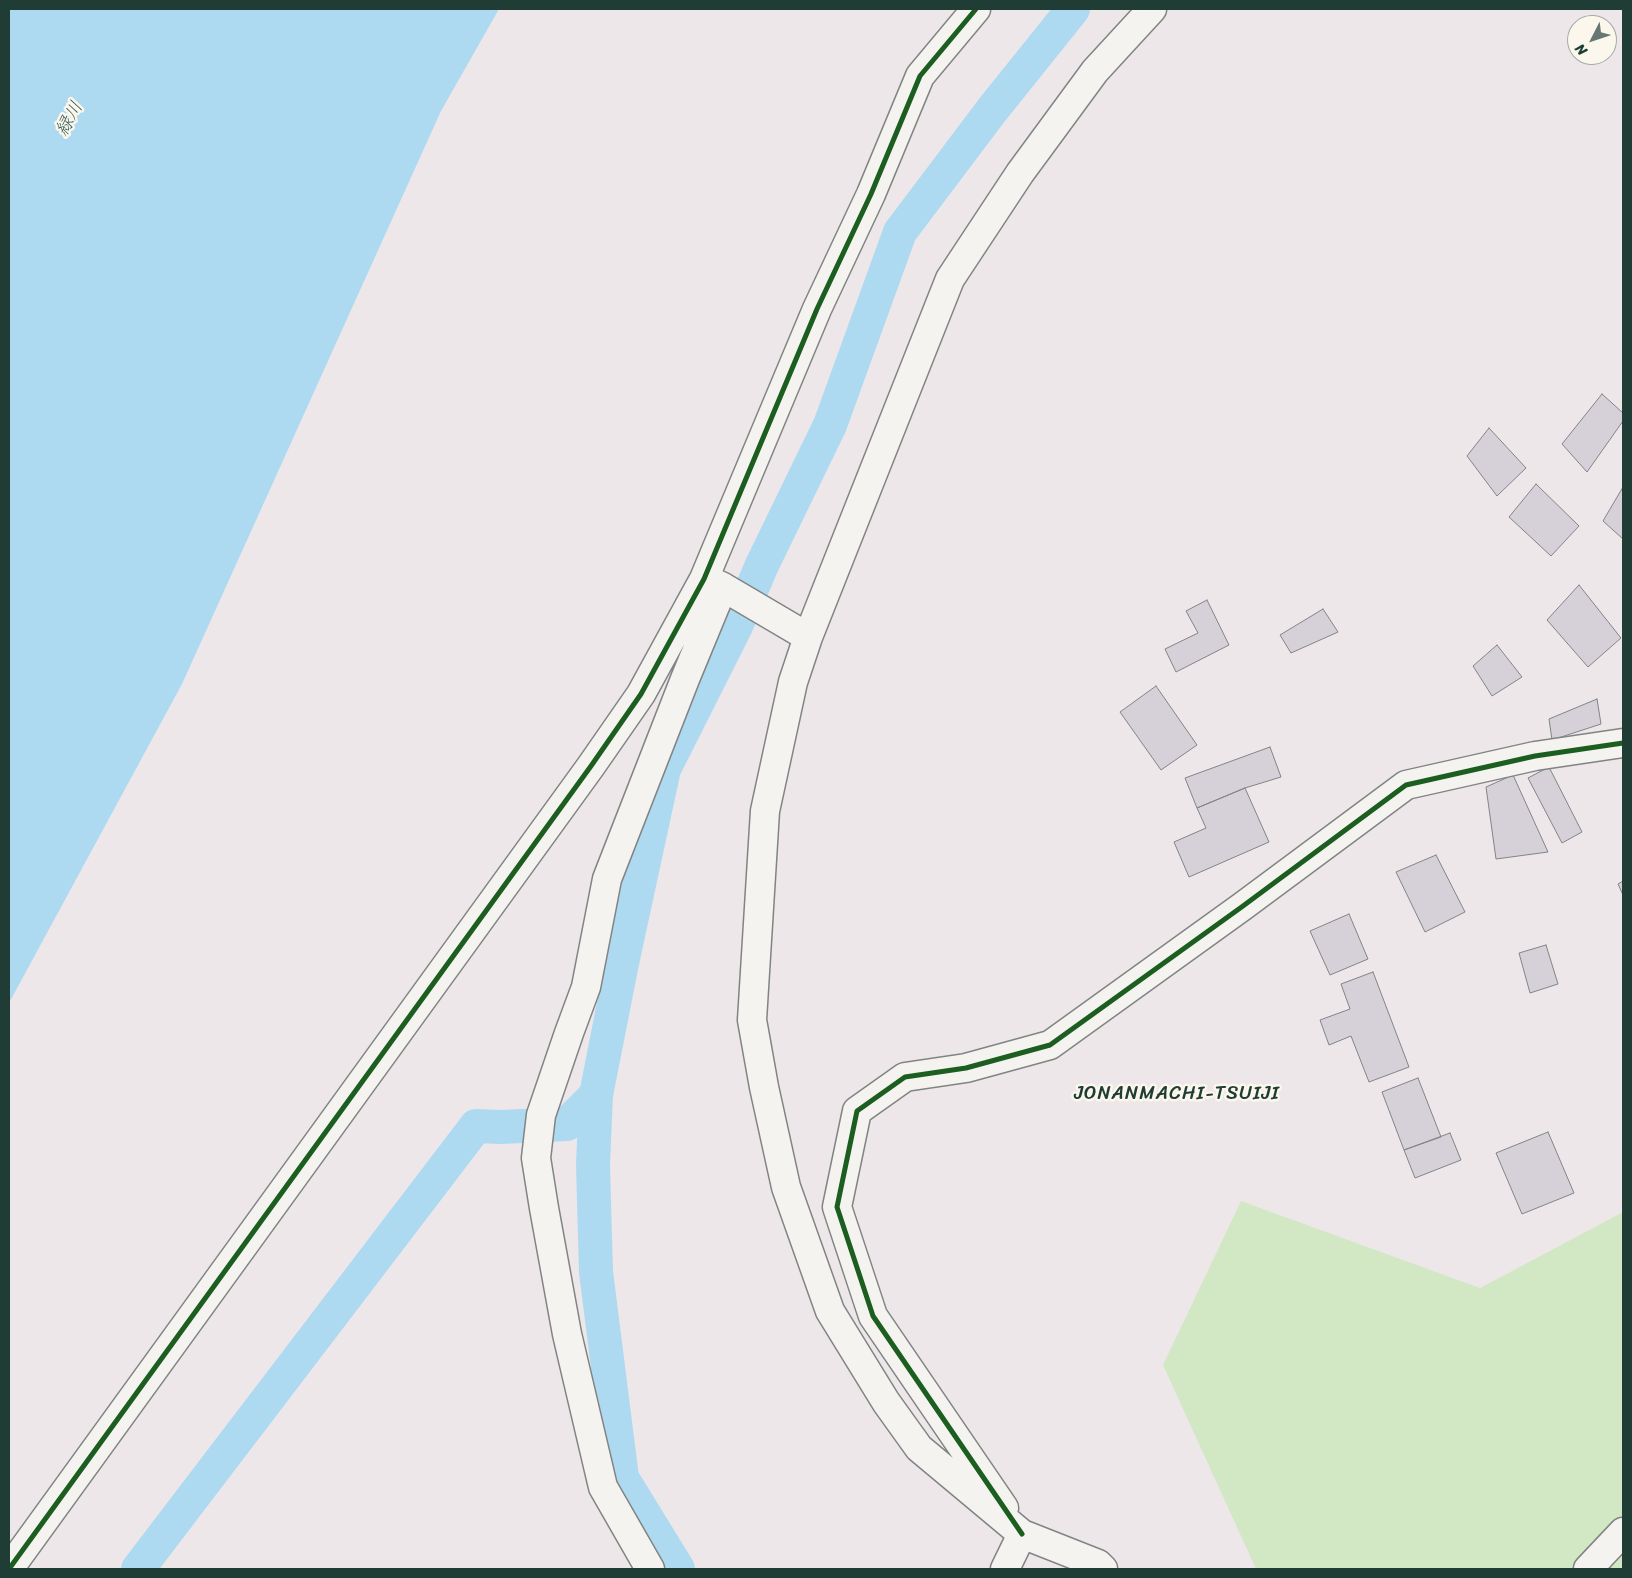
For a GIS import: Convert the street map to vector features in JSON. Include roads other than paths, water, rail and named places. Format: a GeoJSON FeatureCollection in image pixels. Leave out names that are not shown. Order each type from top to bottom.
{"type":"FeatureCollection","features":[{"type":"Feature","properties":{"kind":"street"},"geometry":{"type":"LineString","coordinates":[[650,1569],[603,1487],[567,1334],[544,1208],[536,1158],[541,1115],[586,987],[607,879],[681,688],[713,583],[817,309],[871,194],[920,76],[976,9]]}},
{"type":"Feature","properties":{"kind":"street"},"geometry":{"type":"LineString","coordinates":[[1103,1569],[1098,1564],[1022,1534],[918,1448],[886,1402],[830,1310],[786,1187],[764,1087],[752,1020],[765,811],[793,682],[808,636],[950,279],[1020,173],[1096,71],[1152,9]]}},
{"type":"Feature","properties":{"kind":"street"},"geometry":{"type":"LineString","coordinates":[[713,583],[808,636]]}},
{"type":"Feature","properties":{"kind":"street"},"geometry":{"type":"LineString","coordinates":[[9,1569],[602,750],[713,583]]}},
{"type":"Feature","properties":{"kind":"street"},"geometry":{"type":"LineString","coordinates":[[1022,1534],[873,1316],[836,1207],[857,1111],[905,1077],[966,1068],[1050,1045],[1243,906],[1406,785],[1535,756],[1623,743]]}},
{"type":"Feature","properties":{"kind":"street"},"geometry":{"type":"LineString","coordinates":[[1588,1569],[1623,1532]]}},
{"type":"Feature","properties":{"kind":"street"},"geometry":{"type":"LineString","coordinates":[[1005,1569],[1022,1534]]}},
{"type":"Feature","properties":{"kind":"water","name":"緑川"},"geometry":{"type":"Polygon","coordinates":[[[9,9],[499,9],[441,111],[182,684],[9,1003],[9,9]]]}},
{"type":"Feature","properties":{"kind":"waterway"},"geometry":{"type":"LineString","coordinates":[[678,1569],[622,1478],[596,1272],[593,1165],[596,1095],[622,963],[664,769],[736,626],[762,565],[830,425],[900,232],[992,110],[1073,9]]}},
{"type":"Feature","properties":{"kind":"waterway"},"geometry":{"type":"LineString","coordinates":[[138,1569],[476,1126],[500,1127],[567,1124],[596,1095]]}},
{"type":"Feature","properties":{"kind":"district","name":"JONANMACHI-TSUIJI"},"geometry":{"type":"Point","coordinates":[1177,1094]}}]}
